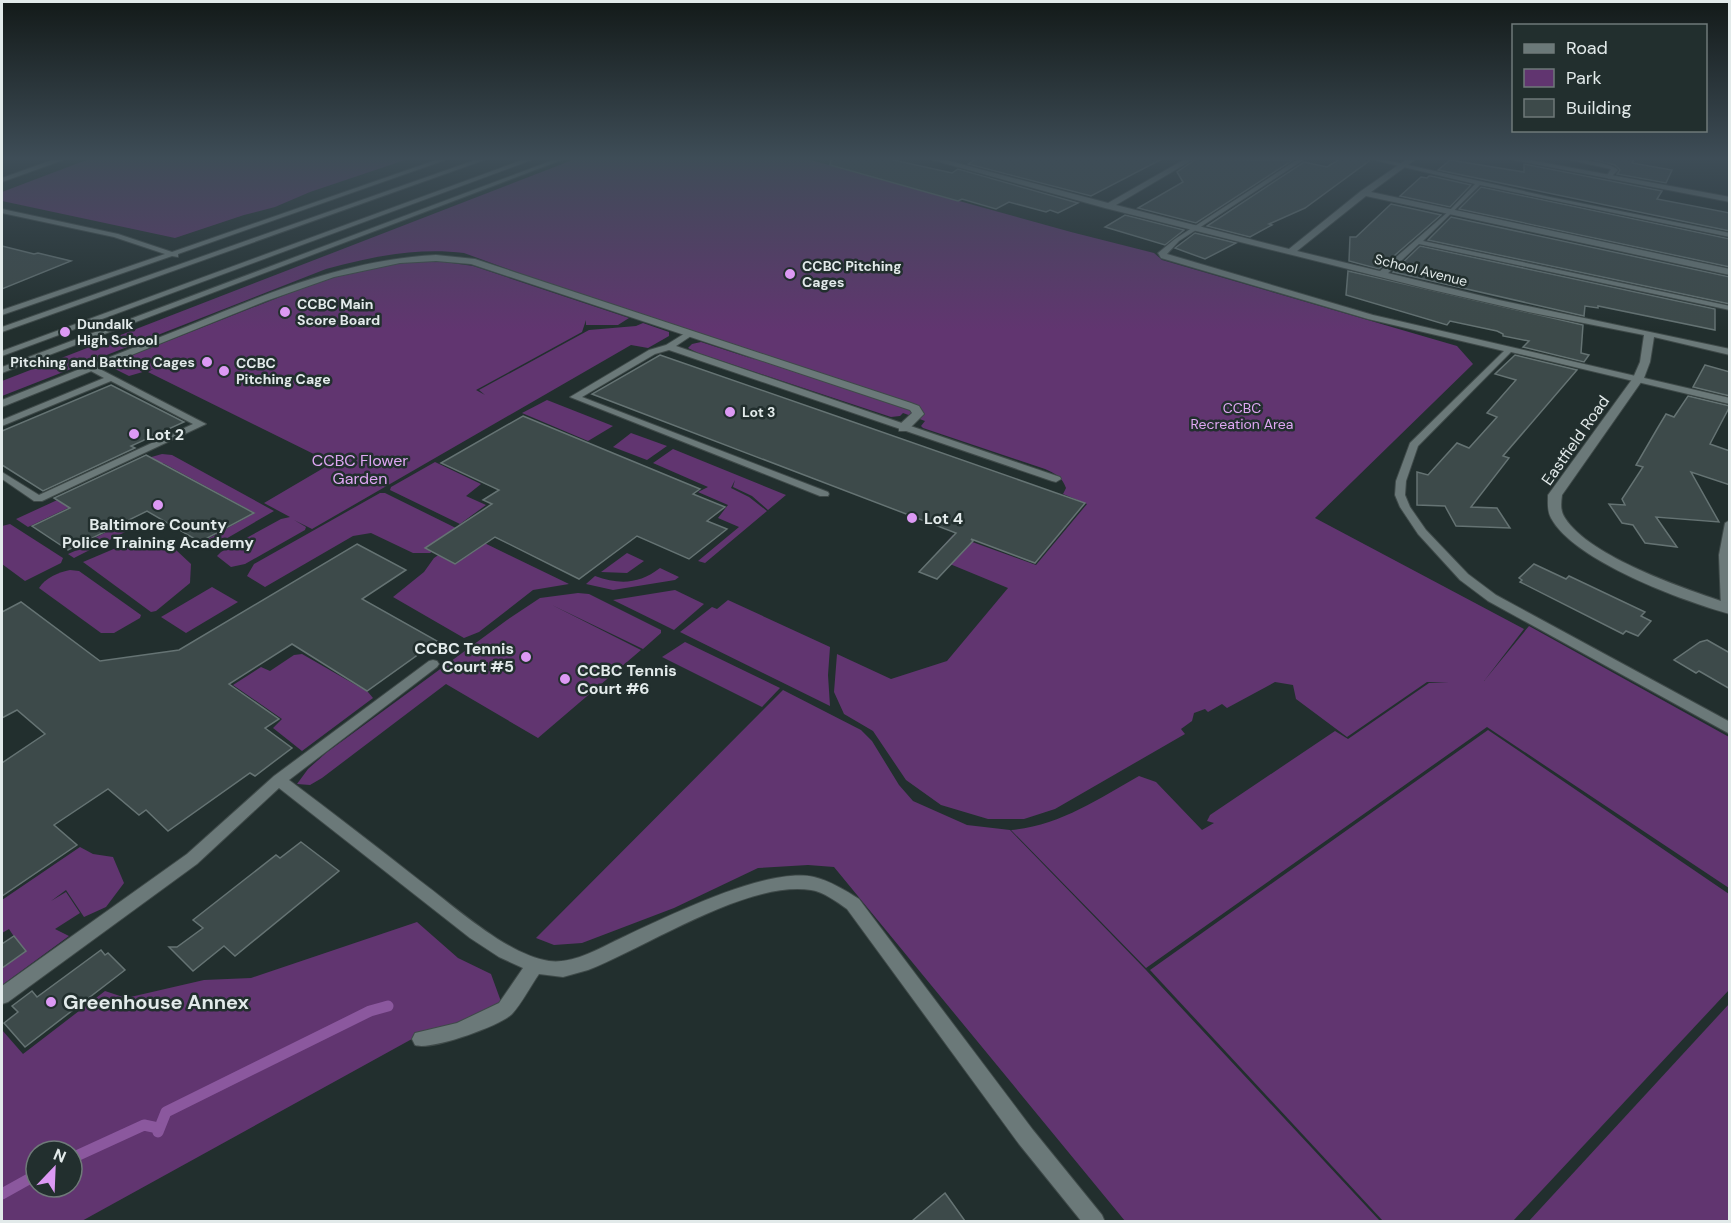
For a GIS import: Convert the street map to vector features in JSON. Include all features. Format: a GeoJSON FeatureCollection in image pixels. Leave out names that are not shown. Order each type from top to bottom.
{"type":"FeatureCollection","features":[{"type":"Feature","properties":{"kind":"street","name":"School Avenue"},"geometry":{"type":"LineString","coordinates":[[1147,216],[1518,307],[1730,352]]}},
{"type":"Feature","properties":{"kind":"street"},"geometry":{"type":"LineString","coordinates":[[1290,252],[1335,216]]}},
{"type":"Feature","properties":{"kind":"street"},"geometry":{"type":"LineString","coordinates":[[1470,216],[1730,272]]}},
{"type":"Feature","properties":{"kind":"street"},"geometry":{"type":"LineString","coordinates":[[2,404],[320,277],[364,265],[421,258],[472,261],[915,408],[918,414],[903,428]]}},
{"type":"Feature","properties":{"kind":"street","name":"Eastfield Road"},"geometry":{"type":"LineString","coordinates":[[1649,333],[1644,362],[1638,378],[1555,495],[1554,507],[1559,520],[1571,534],[1593,549],[1670,587],[1728,609]]}},
{"type":"Feature","properties":{"kind":"lane"},"geometry":{"type":"LineString","coordinates":[[26,216],[116,235],[203,265]]}},
{"type":"Feature","properties":{"kind":"lane"},"geometry":{"type":"LineString","coordinates":[[2,314],[282,216]]}},
{"type":"Feature","properties":{"kind":"lane"},"geometry":{"type":"LineString","coordinates":[[2,330],[322,216]]}},
{"type":"Feature","properties":{"kind":"lane"},"geometry":{"type":"LineString","coordinates":[[2,354],[376,216]]}},
{"type":"Feature","properties":{"kind":"lane"},"geometry":{"type":"LineString","coordinates":[[2,370],[410,216]]}},
{"type":"Feature","properties":{"kind":"lane"},"geometry":{"type":"LineString","coordinates":[[1216,216],[1164,249],[1162,253],[1164,256],[1371,317],[1730,401]]}},
{"type":"Feature","properties":{"kind":"lane"},"geometry":{"type":"LineString","coordinates":[[1382,274],[1447,216]]}},
{"type":"Feature","properties":{"kind":"lane"},"geometry":{"type":"LineString","coordinates":[[1635,216],[1730,235]]}},
{"type":"Feature","properties":{"kind":"lane"},"geometry":{"type":"LineString","coordinates":[[1418,242],[1730,308]]}},
{"type":"Feature","properties":{"kind":"lane"},"geometry":{"type":"LineString","coordinates":[[212,269],[241,280]]}},
{"type":"Feature","properties":{"kind":"lane"},"geometry":{"type":"LineString","coordinates":[[690,334],[669,347],[652,352],[575,397],[824,494]]}},
{"type":"Feature","properties":{"kind":"lane"},"geometry":{"type":"LineString","coordinates":[[669,347],[1056,479]]}},
{"type":"Feature","properties":{"kind":"lane"},"geometry":{"type":"LineString","coordinates":[[1510,349],[1413,446],[1401,481],[1400,495],[1405,507],[1422,532],[1464,577],[1492,598],[1730,729]]}},
{"type":"Feature","properties":{"kind":"lane"},"geometry":{"type":"LineString","coordinates":[[2,475],[38,499],[201,424],[92,368]]}},
{"type":"Feature","properties":{"kind":"lane"},"geometry":{"type":"LineString","coordinates":[[2,423],[112,378]]}},
{"type":"Feature","properties":{"kind":"lane"},"geometry":{"type":"LineString","coordinates":[[1728,609],[1723,560],[1725,536],[1730,523]]}},
{"type":"Feature","properties":{"kind":"lane"},"geometry":{"type":"LineString","coordinates":[[2,996],[192,859],[279,780],[433,664]]}},
{"type":"Feature","properties":{"kind":"lane"},"geometry":{"type":"LineString","coordinates":[[279,780],[476,933],[506,952],[535,965],[560,969],[588,962],[752,890],[795,882],[811,883],[828,889],[853,904],[1026,1137],[1095,1221]]}},
{"type":"Feature","properties":{"kind":"lane"},"geometry":{"type":"LineString","coordinates":[[420,1039],[458,1031],[505,1009],[535,965]]}},
{"type":"Feature","properties":{"kind":"green space"},"geometry":{"type":"Polygon","coordinates":[[[72,216],[241,216],[175,238],[72,216]]]}},
{"type":"Feature","properties":{"kind":"green space","name":"CCBC Recreation Area"},"geometry":{"type":"Polygon","coordinates":[[[428,216],[1013,216],[1154,253],[1162,260],[1457,346],[1473,364],[1315,518],[1524,629],[1484,681],[1529,626],[1729,737],[1729,888],[1487,727],[1146,968],[1011,830],[1062,817],[1139,776],[1156,782],[1202,830],[1214,823],[1207,821],[1210,815],[1335,731],[1348,739],[1429,683],[1449,682],[1427,682],[1347,737],[1296,699],[1293,685],[1275,682],[1227,708],[1222,704],[1208,712],[1205,709],[1194,713],[1192,721],[1181,729],[1185,734],[1055,809],[1024,819],[988,819],[941,805],[906,780],[873,731],[844,714],[834,692],[837,654],[891,679],[947,661],[1008,588],[933,557],[953,535],[1036,565],[1087,504],[1063,494],[1066,488],[1063,481],[1045,469],[923,428],[921,426],[925,421],[903,413],[900,416],[891,417],[698,353],[688,348],[692,344],[701,342],[756,360],[464,253],[411,252],[326,269],[2,396],[2,381],[428,216]]]}},
{"type":"Feature","properties":{"kind":"green space","name":"CCBC Flower Garden"},"geometry":{"type":"Polygon","coordinates":[[[430,260],[473,266],[629,318],[618,325],[586,325],[586,320],[582,332],[476,390],[485,395],[479,390],[589,330],[636,326],[643,323],[669,332],[669,336],[648,348],[631,345],[312,529],[294,520],[306,527],[305,530],[245,564],[231,567],[217,556],[221,552],[281,519],[290,517],[264,503],[332,463],[148,372],[153,369],[129,376],[111,367],[115,362],[338,274],[398,262],[430,260]]]}},
{"type":"Feature","properties":{"kind":"green space"},"geometry":{"type":"Polygon","coordinates":[[[547,400],[613,426],[588,441],[522,413],[547,400]]]}},
{"type":"Feature","properties":{"kind":"green space"},"geometry":{"type":"Polygon","coordinates":[[[631,433],[667,446],[647,460],[613,447],[631,433]]]}},
{"type":"Feature","properties":{"kind":"green space"},"geometry":{"type":"Polygon","coordinates":[[[673,449],[786,495],[768,510],[752,496],[733,487],[735,480],[731,488],[749,497],[767,511],[705,563],[698,561],[739,527],[718,518],[728,505],[698,492],[708,487],[653,463],[673,449]]]}},
{"type":"Feature","properties":{"kind":"green space"},"geometry":{"type":"Polygon","coordinates":[[[162,454],[172,455],[274,511],[217,544],[202,549],[195,546],[255,513],[163,463],[112,486],[148,458],[162,454]]]}},
{"type":"Feature","properties":{"kind":"green space"},"geometry":{"type":"Polygon","coordinates":[[[435,462],[481,484],[466,496],[486,505],[460,524],[390,490],[391,487],[435,462]]]}},
{"type":"Feature","properties":{"kind":"green space"},"geometry":{"type":"Polygon","coordinates":[[[380,493],[385,493],[464,532],[430,553],[413,553],[371,533],[353,536],[265,587],[247,576],[254,564],[380,493]]]}},
{"type":"Feature","properties":{"kind":"green space"},"geometry":{"type":"Polygon","coordinates":[[[95,495],[28,527],[16,519],[66,496],[95,495]]]}},
{"type":"Feature","properties":{"kind":"green space"},"geometry":{"type":"Polygon","coordinates":[[[130,520],[134,522],[129,530],[74,558],[68,554],[84,547],[81,545],[130,520]]]}},
{"type":"Feature","properties":{"kind":"green space"},"geometry":{"type":"Polygon","coordinates":[[[10,524],[63,558],[61,563],[25,581],[2,564],[2,526],[10,524]]]}},
{"type":"Feature","properties":{"kind":"green space"},"geometry":{"type":"Polygon","coordinates":[[[468,535],[569,584],[533,590],[479,632],[464,638],[393,597],[424,572],[434,558],[468,535]]]}},
{"type":"Feature","properties":{"kind":"green space"},"geometry":{"type":"Polygon","coordinates":[[[145,544],[176,550],[191,564],[190,583],[156,611],[151,612],[83,562],[116,548],[145,544]]]}},
{"type":"Feature","properties":{"kind":"green space"},"geometry":{"type":"Polygon","coordinates":[[[627,553],[644,561],[627,573],[601,572],[627,553]]]}},
{"type":"Feature","properties":{"kind":"green space"},"geometry":{"type":"Polygon","coordinates":[[[660,568],[679,577],[675,580],[613,590],[586,584],[595,576],[621,582],[637,580],[660,568]]]}},
{"type":"Feature","properties":{"kind":"green space"},"geometry":{"type":"Polygon","coordinates":[[[70,570],[79,571],[141,615],[140,618],[114,633],[101,633],[39,588],[53,576],[70,570]]]}},
{"type":"Feature","properties":{"kind":"green space"},"geometry":{"type":"Polygon","coordinates":[[[212,587],[238,602],[186,633],[161,617],[212,587]]]}},
{"type":"Feature","properties":{"kind":"green space"},"geometry":{"type":"Polygon","coordinates":[[[675,590],[704,604],[674,630],[613,600],[675,590]]]}},
{"type":"Feature","properties":{"kind":"green space"},"geometry":{"type":"Polygon","coordinates":[[[578,593],[589,594],[661,630],[661,633],[643,649],[552,605],[641,650],[538,738],[446,684],[322,778],[310,785],[297,784],[308,769],[326,753],[507,620],[540,598],[578,593]]]}},
{"type":"Feature","properties":{"kind":"green space"},"geometry":{"type":"Polygon","coordinates":[[[728,600],[830,647],[828,675],[830,706],[680,632],[712,607],[717,609],[728,600]]]}},
{"type":"Feature","properties":{"kind":"green space"},"geometry":{"type":"Polygon","coordinates":[[[685,642],[780,688],[762,707],[662,657],[685,642]]]}},
{"type":"Feature","properties":{"kind":"green space"},"geometry":{"type":"Polygon","coordinates":[[[302,654],[368,692],[373,698],[302,751],[273,728],[282,719],[233,685],[261,667],[270,671],[294,655],[302,654]]]}},
{"type":"Feature","properties":{"kind":"green space"},"geometry":{"type":"Polygon","coordinates":[[[783,690],[861,730],[872,741],[899,785],[913,801],[967,825],[1010,830],[1146,970],[1380,1221],[1125,1221],[834,867],[808,865],[758,868],[674,908],[582,943],[554,945],[536,938],[783,690]]]}},
{"type":"Feature","properties":{"kind":"green space"},"geometry":{"type":"Polygon","coordinates":[[[1488,730],[1729,894],[1729,990],[1513,1221],[1383,1221],[1150,970],[1488,730]]]}},
{"type":"Feature","properties":{"kind":"green space"},"geometry":{"type":"Polygon","coordinates":[[[80,847],[93,854],[113,857],[124,883],[106,907],[84,917],[66,890],[51,901],[66,892],[80,913],[55,929],[69,936],[2,985],[2,968],[24,952],[9,929],[2,933],[2,900],[80,847]]]}},
{"type":"Feature","properties":{"kind":"green space"},"geometry":{"type":"Polygon","coordinates":[[[417,922],[458,958],[491,974],[503,1007],[459,1027],[421,1034],[80,1222],[2,1221],[2,1030],[23,1054],[105,991],[126,998],[204,980],[251,978],[417,922]]]}},
{"type":"Feature","properties":{"kind":"green space"},"geometry":{"type":"Polygon","coordinates":[[[1729,1004],[1729,1221],[1529,1221],[1729,1004]]]}},
{"type":"Feature","properties":{"kind":"building"},"geometry":{"type":"Polygon","coordinates":[[[1123,216],[1129,216],[1184,230],[1165,245],[1105,227],[1123,216]]]}},
{"type":"Feature","properties":{"kind":"building"},"geometry":{"type":"Polygon","coordinates":[[[1169,216],[1207,216],[1196,223],[1169,216]]]}},
{"type":"Feature","properties":{"kind":"building"},"geometry":{"type":"Polygon","coordinates":[[[1222,216],[1287,216],[1269,224],[1272,225],[1250,237],[1207,226],[1222,216]]]}},
{"type":"Feature","properties":{"kind":"building"},"geometry":{"type":"Polygon","coordinates":[[[1378,216],[1440,216],[1379,269],[1349,261],[1350,237],[1356,237],[1378,216]]]}},
{"type":"Feature","properties":{"kind":"building"},"geometry":{"type":"Polygon","coordinates":[[[1492,216],[1620,216],[1730,239],[1730,267],[1492,216]]]}},
{"type":"Feature","properties":{"kind":"building"},"geometry":{"type":"Polygon","coordinates":[[[1659,216],[1730,216],[1730,231],[1659,216]]]}},
{"type":"Feature","properties":{"kind":"building"},"geometry":{"type":"Polygon","coordinates":[[[1451,217],[1730,277],[1730,304],[1428,240],[1451,217]]]}},
{"type":"Feature","properties":{"kind":"building"},"geometry":{"type":"Polygon","coordinates":[[[1195,233],[1236,243],[1205,259],[1175,248],[1195,233]]]}},
{"type":"Feature","properties":{"kind":"building"},"geometry":{"type":"Polygon","coordinates":[[[2,246],[34,254],[71,261],[2,289],[2,246]]]}},
{"type":"Feature","properties":{"kind":"building"},"geometry":{"type":"Polygon","coordinates":[[[1420,246],[1715,309],[1715,330],[1598,306],[1598,308],[1585,306],[1584,316],[1393,272],[1420,246]]]}},
{"type":"Feature","properties":{"kind":"building"},"geometry":{"type":"Polygon","coordinates":[[[1348,271],[1583,325],[1581,353],[1589,355],[1584,362],[1523,347],[1529,341],[1503,336],[1497,331],[1450,321],[1447,325],[1346,295],[1348,271]]]}},
{"type":"Feature","properties":{"kind":"building"},"geometry":{"type":"Polygon","coordinates":[[[660,355],[1085,503],[1035,563],[971,539],[973,541],[937,579],[919,572],[956,533],[592,394],[660,355]]]}},
{"type":"Feature","properties":{"kind":"building"},"geometry":{"type":"Polygon","coordinates":[[[1515,355],[1577,370],[1503,456],[1509,458],[1471,507],[1497,508],[1510,528],[1456,526],[1445,506],[1417,505],[1417,472],[1428,475],[1457,443],[1469,448],[1497,417],[1487,413],[1516,380],[1495,374],[1515,355]]]}},
{"type":"Feature","properties":{"kind":"building"},"geometry":{"type":"Polygon","coordinates":[[[1705,365],[1730,372],[1730,396],[1693,387],[1705,365]]]}},
{"type":"Feature","properties":{"kind":"building"},"geometry":{"type":"Polygon","coordinates":[[[111,385],[184,422],[131,446],[135,448],[43,491],[2,465],[2,431],[111,385]]]}},
{"type":"Feature","properties":{"kind":"building"},"geometry":{"type":"Polygon","coordinates":[[[1688,396],[1730,406],[1710,444],[1730,451],[1730,485],[1691,472],[1719,522],[1656,517],[1677,547],[1645,543],[1633,525],[1622,523],[1609,504],[1625,505],[1622,499],[1643,467],[1636,465],[1666,414],[1674,417],[1688,396]]]}},
{"type":"Feature","properties":{"kind":"building"},"geometry":{"type":"Polygon","coordinates":[[[523,416],[700,489],[693,494],[725,507],[707,521],[727,529],[689,559],[637,536],[579,579],[495,537],[455,564],[425,548],[492,504],[483,500],[499,490],[441,463],[523,416]]]}},
{"type":"Feature","properties":{"kind":"building","name":"Baltimore County Police Training Academy"},"geometry":{"type":"Polygon","coordinates":[[[146,455],[254,513],[200,542],[147,511],[68,550],[32,526],[70,508],[54,498],[146,455]]]}},
{"type":"Feature","properties":{"kind":"building"},"geometry":{"type":"Polygon","coordinates":[[[357,544],[406,570],[362,599],[437,641],[367,691],[292,644],[229,684],[279,719],[265,728],[292,748],[255,776],[250,773],[168,831],[146,810],[139,815],[108,789],[54,825],[77,845],[2,896],[2,763],[45,734],[17,710],[2,718],[2,612],[21,602],[100,661],[179,650],[357,544]]]}},
{"type":"Feature","properties":{"kind":"building"},"geometry":{"type":"Polygon","coordinates":[[[1534,564],[1566,579],[1569,576],[1645,612],[1641,616],[1651,621],[1638,636],[1626,631],[1623,634],[1520,582],[1522,580],[1519,578],[1534,564]]]}},
{"type":"Feature","properties":{"kind":"building"},"geometry":{"type":"Polygon","coordinates":[[[1707,640],[1730,653],[1730,689],[1674,660],[1700,642],[1707,640]]]}},
{"type":"Feature","properties":{"kind":"building"},"geometry":{"type":"Polygon","coordinates":[[[301,842],[339,871],[235,956],[224,946],[193,971],[169,947],[177,947],[203,928],[193,920],[276,855],[280,858],[301,842]]]}},
{"type":"Feature","properties":{"kind":"building"},"geometry":{"type":"Polygon","coordinates":[[[14,936],[26,951],[2,968],[2,944],[14,936]]]}},
{"type":"Feature","properties":{"kind":"building","name":"Greenhouse Annex"},"geometry":{"type":"Polygon","coordinates":[[[101,950],[105,955],[108,953],[125,970],[25,1047],[4,1023],[18,1012],[12,1006],[32,991],[37,997],[101,950]]]}},
{"type":"Feature","properties":{"kind":"building"},"geometry":{"type":"Polygon","coordinates":[[[945,1193],[965,1221],[912,1221],[945,1193]]]}},
{"type":"Feature","properties":{"kind":"waterway"},"geometry":{"type":"LineString","coordinates":[[158,1132],[166,1112],[370,1011],[388,1006]]}},
{"type":"Feature","properties":{"kind":"waterway"},"geometry":{"type":"LineString","coordinates":[[84,1152],[144,1125],[158,1128]]}},
{"type":"Feature","properties":{"kind":"waterway"},"geometry":{"type":"LineString","coordinates":[[2,1194],[24,1182]]}},
{"type":"Feature","properties":{"kind":"place","name":"CCBC Pitching Cages"},"geometry":{"type":"Point","coordinates":[790,274]}},
{"type":"Feature","properties":{"kind":"place","name":"CCBC Main Score Board"},"geometry":{"type":"Point","coordinates":[285,312]}},
{"type":"Feature","properties":{"kind":"place","name":"Dundalk High School"},"geometry":{"type":"Point","coordinates":[65,332]}},
{"type":"Feature","properties":{"kind":"place","name":"Pitching and Batting Cages"},"geometry":{"type":"Point","coordinates":[207,362]}},
{"type":"Feature","properties":{"kind":"place","name":"CCBC Pitching Cage"},"geometry":{"type":"Point","coordinates":[224,371]}},
{"type":"Feature","properties":{"kind":"place","name":"Lot 3"},"geometry":{"type":"Point","coordinates":[730,412]}},
{"type":"Feature","properties":{"kind":"place","name":"Lot 2"},"geometry":{"type":"Point","coordinates":[134,434]}},
{"type":"Feature","properties":{"kind":"place","name":"Baltimore County Police Training Academy"},"geometry":{"type":"Point","coordinates":[158,505]}},
{"type":"Feature","properties":{"kind":"place","name":"Lot 4"},"geometry":{"type":"Point","coordinates":[912,518]}},
{"type":"Feature","properties":{"kind":"place","name":"CCBC Tennis Court #5"},"geometry":{"type":"Point","coordinates":[526,657]}},
{"type":"Feature","properties":{"kind":"place","name":"CCBC Tennis Court #6"},"geometry":{"type":"Point","coordinates":[565,679]}},
{"type":"Feature","properties":{"kind":"place","name":"Greenhouse Annex"},"geometry":{"type":"Point","coordinates":[51,1002]}}]}
